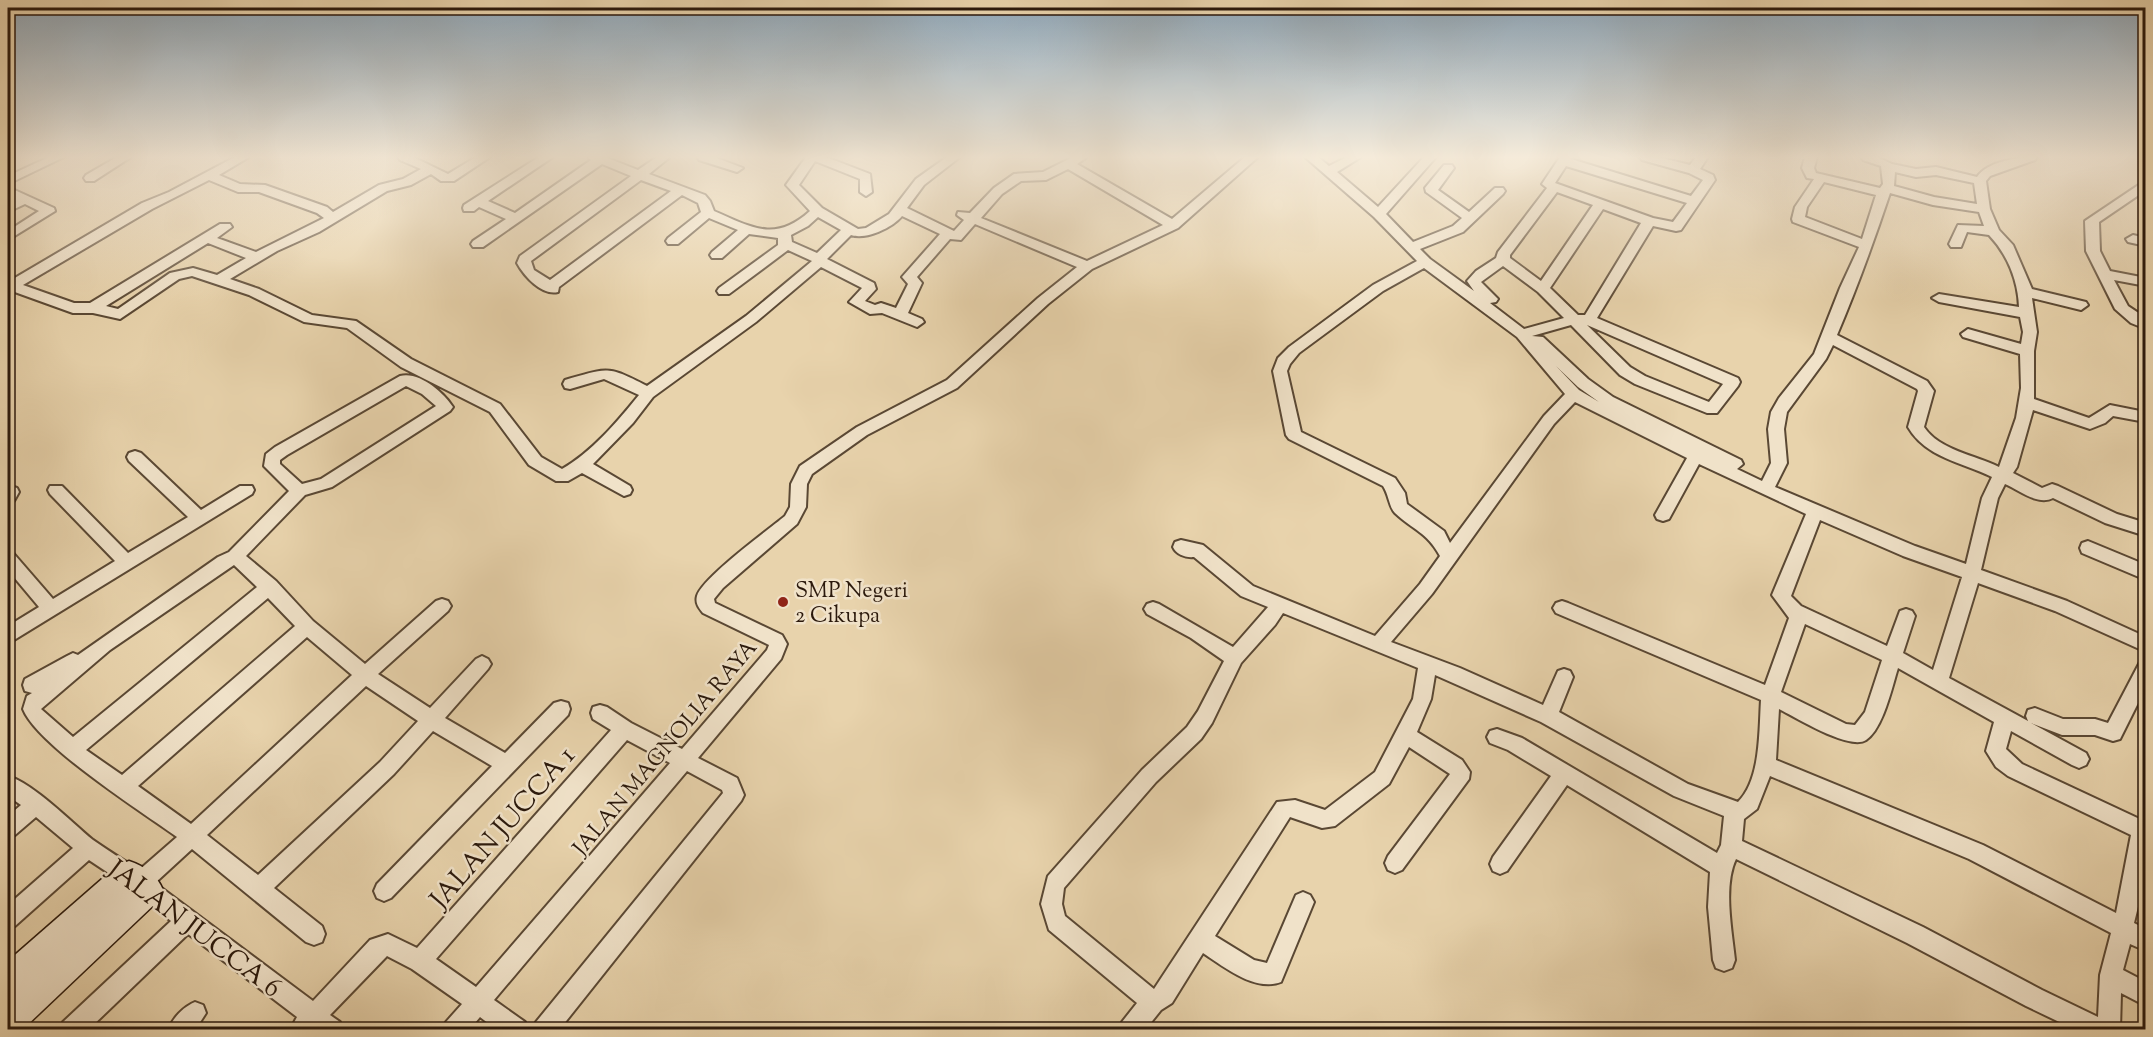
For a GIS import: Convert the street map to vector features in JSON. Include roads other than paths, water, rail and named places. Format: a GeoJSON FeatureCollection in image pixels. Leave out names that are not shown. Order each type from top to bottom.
{"type":"FeatureCollection","features":[{"type":"Feature","properties":{"kind":"street"},"geometry":{"type":"LineString","coordinates":[[8,236],[49,212],[37,205]]}},
{"type":"Feature","properties":{"kind":"street"},"geometry":{"type":"LineString","coordinates":[[9,287],[148,205]]}},
{"type":"Feature","properties":{"kind":"street"},"geometry":{"type":"LineString","coordinates":[[309,205],[322,210],[332,218]]}},
{"type":"Feature","properties":{"kind":"street"},"geometry":{"type":"LineString","coordinates":[[217,281],[353,205]]}},
{"type":"Feature","properties":{"kind":"street"},"geometry":{"type":"LineString","coordinates":[[475,205],[516,218]]}},
{"type":"Feature","properties":{"kind":"street"},"geometry":{"type":"LineString","coordinates":[[478,244],[533,205]]}},
{"type":"Feature","properties":{"kind":"street"},"geometry":{"type":"LineString","coordinates":[[599,205],[525,259],[528,273],[552,288],[661,205]]}},
{"type":"Feature","properties":{"kind":"street"},"geometry":{"type":"LineString","coordinates":[[705,205],[708,213],[747,229],[785,239],[869,286],[869,289],[856,302],[875,311],[881,308],[917,322]]}},
{"type":"Feature","properties":{"kind":"street"},"geometry":{"type":"LineString","coordinates":[[812,205],[849,230],[861,233],[888,221],[903,205]]}},
{"type":"Feature","properties":{"kind":"street"},"geometry":{"type":"LineString","coordinates":[[900,210],[929,222],[954,237],[958,235],[968,217],[983,205]]}},
{"type":"Feature","properties":{"kind":"street"},"geometry":{"type":"LineString","coordinates":[[1142,205],[1173,225]]}},
{"type":"Feature","properties":{"kind":"street","name":"JALAN MAGNOLIA RAYA"},"geometry":{"type":"LineString","coordinates":[[454,1029],[775,654],[778,644],[768,636],[709,608],[705,603],[705,597],[717,583],[791,520],[798,507],[801,495],[799,484],[806,470],[862,431],[952,384],[1043,301],[1087,266],[1173,225],[1196,205]]}},
{"type":"Feature","properties":{"kind":"street"},"geometry":{"type":"LineString","coordinates":[[1369,205],[1425,262],[1526,333],[1558,378],[1574,394],[1612,416],[1766,490],[1909,551],[2061,606],[2145,645]]}},
{"type":"Feature","properties":{"kind":"street"},"geometry":{"type":"LineString","coordinates":[[1379,214],[1387,205]]}},
{"type":"Feature","properties":{"kind":"street"},"geometry":{"type":"LineString","coordinates":[[1452,205],[1470,218]]}},
{"type":"Feature","properties":{"kind":"street"},"geometry":{"type":"LineString","coordinates":[[1412,247],[1458,230],[1484,205]]}},
{"type":"Feature","properties":{"kind":"street"},"geometry":{"type":"LineString","coordinates":[[1503,260],[1503,255],[1541,205]]}},
{"type":"Feature","properties":{"kind":"street"},"geometry":{"type":"LineString","coordinates":[[1543,289],[1599,205]]}},
{"type":"Feature","properties":{"kind":"street"},"geometry":{"type":"LineString","coordinates":[[1604,205],[1676,227],[1692,205]]}},
{"type":"Feature","properties":{"kind":"street"},"geometry":{"type":"LineString","coordinates":[[1802,205],[1798,219],[1867,245]]}},
{"type":"Feature","properties":{"kind":"street"},"geometry":{"type":"LineString","coordinates":[[1766,490],[1779,463],[1776,429],[1779,412],[1784,402],[1816,363],[1867,245],[1880,205]]}},
{"type":"Feature","properties":{"kind":"street"},"geometry":{"type":"LineString","coordinates":[[1961,205],[1984,209]]}},
{"type":"Feature","properties":{"kind":"street"},"geometry":{"type":"LineString","coordinates":[[1939,681],[1972,573],[1990,498],[2001,475],[2009,467],[2024,418],[2026,402],[2027,351],[2030,332],[2026,313],[2025,287],[2006,245],[1993,231],[1983,205]]}},
{"type":"Feature","properties":{"kind":"street"},"geometry":{"type":"LineString","coordinates":[[2116,205],[2092,221],[2093,251],[2122,309],[2145,324]]}},
{"type":"Feature","properties":{"kind":"street"},"geometry":{"type":"LineString","coordinates":[[724,291],[817,211]]}},
{"type":"Feature","properties":{"kind":"street"},"geometry":{"type":"LineString","coordinates":[[673,241],[708,213]]}},
{"type":"Feature","properties":{"kind":"street"},"geometry":{"type":"LineString","coordinates":[[968,217],[1087,266]]}},
{"type":"Feature","properties":{"kind":"street"},"geometry":{"type":"LineString","coordinates":[[1582,320],[1649,220]]}},
{"type":"Feature","properties":{"kind":"street"},"geometry":{"type":"LineString","coordinates":[[93,308],[225,227]]}},
{"type":"Feature","properties":{"kind":"street"},"geometry":{"type":"LineString","coordinates":[[1956,244],[1960,230],[1964,228],[1993,231]]}},
{"type":"Feature","properties":{"kind":"street"},"geometry":{"type":"LineString","coordinates":[[717,255],[747,229]]}},
{"type":"Feature","properties":{"kind":"street"},"geometry":{"type":"LineString","coordinates":[[9,287],[73,308],[93,308],[120,314],[175,276],[183,272],[193,272],[254,292],[309,319],[351,324],[406,363],[495,408],[535,461],[559,477],[565,476],[582,465],[628,419],[648,393],[751,320],[833,248],[836,240],[849,230]]}},
{"type":"Feature","properties":{"kind":"street"},"geometry":{"type":"LineString","coordinates":[[900,315],[915,283],[909,278],[948,233]]}},
{"type":"Feature","properties":{"kind":"street"},"geometry":{"type":"LineString","coordinates":[[206,238],[257,257]]}},
{"type":"Feature","properties":{"kind":"street"},"geometry":{"type":"LineString","coordinates":[[1503,260],[1582,320],[1625,371],[1640,380],[1709,409],[1715,408],[1733,382],[1582,320],[1526,333]]}},
{"type":"Feature","properties":{"kind":"street"},"geometry":{"type":"LineString","coordinates":[[1503,260],[1477,277],[1474,281],[1476,286],[1584,383],[1608,401],[1756,474]]}},
{"type":"Feature","properties":{"kind":"street"},"geometry":{"type":"LineString","coordinates":[[1425,262],[1378,288],[1294,350],[1283,362],[1280,371],[1294,435],[1389,482],[1396,493],[1399,507],[1438,536],[1449,557]]}},
{"type":"Feature","properties":{"kind":"street"},"geometry":{"type":"LineString","coordinates":[[2105,274],[2145,282]]}},
{"type":"Feature","properties":{"kind":"street"},"geometry":{"type":"LineString","coordinates":[[2024,292],[2081,304]]}},
{"type":"Feature","properties":{"kind":"street"},"geometry":{"type":"LineString","coordinates":[[1939,298],[2026,313]]}},
{"type":"Feature","properties":{"kind":"street"},"geometry":{"type":"LineString","coordinates":[[1968,334],[2027,351]]}},
{"type":"Feature","properties":{"kind":"street"},"geometry":{"type":"LineString","coordinates":[[1828,336],[1923,385],[1926,391],[1916,427],[1923,438],[1933,446],[1967,458],[2038,493],[2046,495],[2052,490],[2111,519],[2145,530]]}},
{"type":"Feature","properties":{"kind":"street"},"geometry":{"type":"LineString","coordinates":[[570,384],[604,374],[613,375],[648,393]]}},
{"type":"Feature","properties":{"kind":"street"},"geometry":{"type":"LineString","coordinates":[[299,491],[272,466],[272,458],[392,386],[405,380],[414,382],[439,398],[445,407],[326,483],[299,491],[235,556],[104,645],[34,702],[32,709],[34,714],[73,749],[259,888],[314,934]]}},
{"type":"Feature","properties":{"kind":"street"},"geometry":{"type":"LineString","coordinates":[[1378,645],[1426,589],[1549,420],[1574,394]]}},
{"type":"Feature","properties":{"kind":"street"},"geometry":{"type":"LineString","coordinates":[[2026,402],[2090,424],[2100,420],[2110,410],[2140,416]]}},
{"type":"Feature","properties":{"kind":"street"},"geometry":{"type":"LineString","coordinates":[[135,457],[199,518]]}},
{"type":"Feature","properties":{"kind":"street"},"geometry":{"type":"LineString","coordinates":[[1663,515],[1695,457]]}},
{"type":"Feature","properties":{"kind":"street"},"geometry":{"type":"LineString","coordinates":[[582,465],[624,490]]}},
{"type":"Feature","properties":{"kind":"street"},"geometry":{"type":"LineString","coordinates":[[56,490],[126,562]]}},
{"type":"Feature","properties":{"kind":"street"},"geometry":{"type":"LineString","coordinates":[[8,635],[246,490]]}},
{"type":"Feature","properties":{"kind":"street"},"geometry":{"type":"LineString","coordinates":[[1815,511],[1781,595],[1783,600],[1797,612],[1894,657],[2079,759]]}},
{"type":"Feature","properties":{"kind":"street"},"geometry":{"type":"LineString","coordinates":[[1181,547],[1189,551],[1197,550],[1247,591],[1454,674],[1548,716],[1681,790],[1735,811],[1745,809],[1750,803],[1765,765],[1768,750],[1770,697],[1796,625],[1797,612]]}},
{"type":"Feature","properties":{"kind":"street"},"geometry":{"type":"LineString","coordinates":[[2088,548],[2145,573]]}},
{"type":"Feature","properties":{"kind":"street"},"geometry":{"type":"LineString","coordinates":[[235,556],[270,586],[308,626],[365,675],[412,709],[507,765]]}},
{"type":"Feature","properties":{"kind":"street"},"geometry":{"type":"LineString","coordinates":[[8,559],[51,609]]}},
{"type":"Feature","properties":{"kind":"street"},"geometry":{"type":"LineString","coordinates":[[73,749],[270,586]]}},
{"type":"Feature","properties":{"kind":"street"},"geometry":{"type":"LineString","coordinates":[[1153,1002],[1057,923],[1052,913],[1051,899],[1055,884],[1063,872],[1149,776],[1194,733],[1205,717],[1235,658],[1269,620],[1279,604]]}},
{"type":"Feature","properties":{"kind":"street"},"geometry":{"type":"LineString","coordinates":[[8,982],[139,883],[192,837],[442,606]]}},
{"type":"Feature","properties":{"kind":"street"},"geometry":{"type":"LineString","coordinates":[[1562,608],[1739,681],[1844,732],[1860,734],[1873,716],[1906,616]]}},
{"type":"Feature","properties":{"kind":"street"},"geometry":{"type":"LineString","coordinates":[[1153,609],[1190,629],[1235,658]]}},
{"type":"Feature","properties":{"kind":"street"},"geometry":{"type":"LineString","coordinates":[[123,787],[308,626]]}},
{"type":"Feature","properties":{"kind":"street"},"geometry":{"type":"LineString","coordinates":[[32,685],[104,645]]}},
{"type":"Feature","properties":{"kind":"street"},"geometry":{"type":"LineString","coordinates":[[259,888],[387,768],[434,720],[482,664]]}},
{"type":"Feature","properties":{"kind":"street"},"geometry":{"type":"LineString","coordinates":[[1130,1029],[1153,1002],[1164,995],[1284,809],[1293,808],[1321,820],[1328,819],[1382,778],[1422,699],[1428,665]]}},
{"type":"Feature","properties":{"kind":"street"},"geometry":{"type":"LineString","coordinates":[[2035,716],[2062,727],[2095,727],[2113,733],[2145,667]]}},
{"type":"Feature","properties":{"kind":"street"},"geometry":{"type":"LineString","coordinates":[[1548,716],[1564,677]]}},
{"type":"Feature","properties":{"kind":"street"},"geometry":{"type":"LineString","coordinates":[[384,891],[561,709]]}},
{"type":"Feature","properties":{"kind":"street"},"geometry":{"type":"LineString","coordinates":[[544,1029],[734,795],[730,784],[624,729],[600,713]]}},
{"type":"Feature","properties":{"kind":"street"},"geometry":{"type":"LineString","coordinates":[[2004,719],[1996,751],[2003,761],[2015,770],[2144,831],[2111,975],[2109,1029]]}},
{"type":"Feature","properties":{"kind":"street","name":"JALAN JUCCA 1"},"geometry":{"type":"LineString","coordinates":[[420,961],[624,729]]}},
{"type":"Feature","properties":{"kind":"street"},"geometry":{"type":"LineString","coordinates":[[1395,863],[1459,779],[1460,772],[1455,766],[1405,735]]}},
{"type":"Feature","properties":{"kind":"street"},"geometry":{"type":"LineString","coordinates":[[1497,737],[1515,744],[1721,867]]}},
{"type":"Feature","properties":{"kind":"street"},"geometry":{"type":"LineString","coordinates":[[1765,765],[1976,852],[2057,892],[2145,941]]}},
{"type":"Feature","properties":{"kind":"street"},"geometry":{"type":"LineString","coordinates":[[1500,864],[1564,773]]}},
{"type":"Feature","properties":{"kind":"street","name":"JALAN JUCCA 6"},"geometry":{"type":"LineString","coordinates":[[8,785],[88,848],[139,883],[316,1025]]}},
{"type":"Feature","properties":{"kind":"street"},"geometry":{"type":"LineString","coordinates":[[8,828],[36,805]]}},
{"type":"Feature","properties":{"kind":"street"},"geometry":{"type":"LineString","coordinates":[[1724,960],[1719,907],[1721,867],[1731,846],[1735,811]]}},
{"type":"Feature","properties":{"kind":"street"},"geometry":{"type":"LineString","coordinates":[[1731,846],[1915,935],[2034,998],[2102,1029]]}},
{"type":"Feature","properties":{"kind":"street"},"geometry":{"type":"LineString","coordinates":[[8,919],[88,848]]}},
{"type":"Feature","properties":{"kind":"street"},"geometry":{"type":"LineString","coordinates":[[8,1020],[139,883]]}},
{"type":"Feature","properties":{"kind":"street"},"geometry":{"type":"LineString","coordinates":[[1200,939],[1255,971],[1266,975],[1273,974],[1303,902]]}},
{"type":"Feature","properties":{"kind":"street"},"geometry":{"type":"LineString","coordinates":[[71,1029],[187,921]]}},
{"type":"Feature","properties":{"kind":"street"},"geometry":{"type":"LineString","coordinates":[[316,1025],[378,948],[388,945],[420,961],[517,1029]]}},
{"type":"Feature","properties":{"kind":"street"},"geometry":{"type":"LineString","coordinates":[[2111,975],[2145,994]]}},
{"type":"Feature","properties":{"kind":"street"},"geometry":{"type":"LineString","coordinates":[[179,1029],[195,1013]]}},
{"type":"Feature","properties":{"kind":"place","name":"SMP Negeri 2 Cikupa"},"geometry":{"type":"Point","coordinates":[783,602]}}]}
